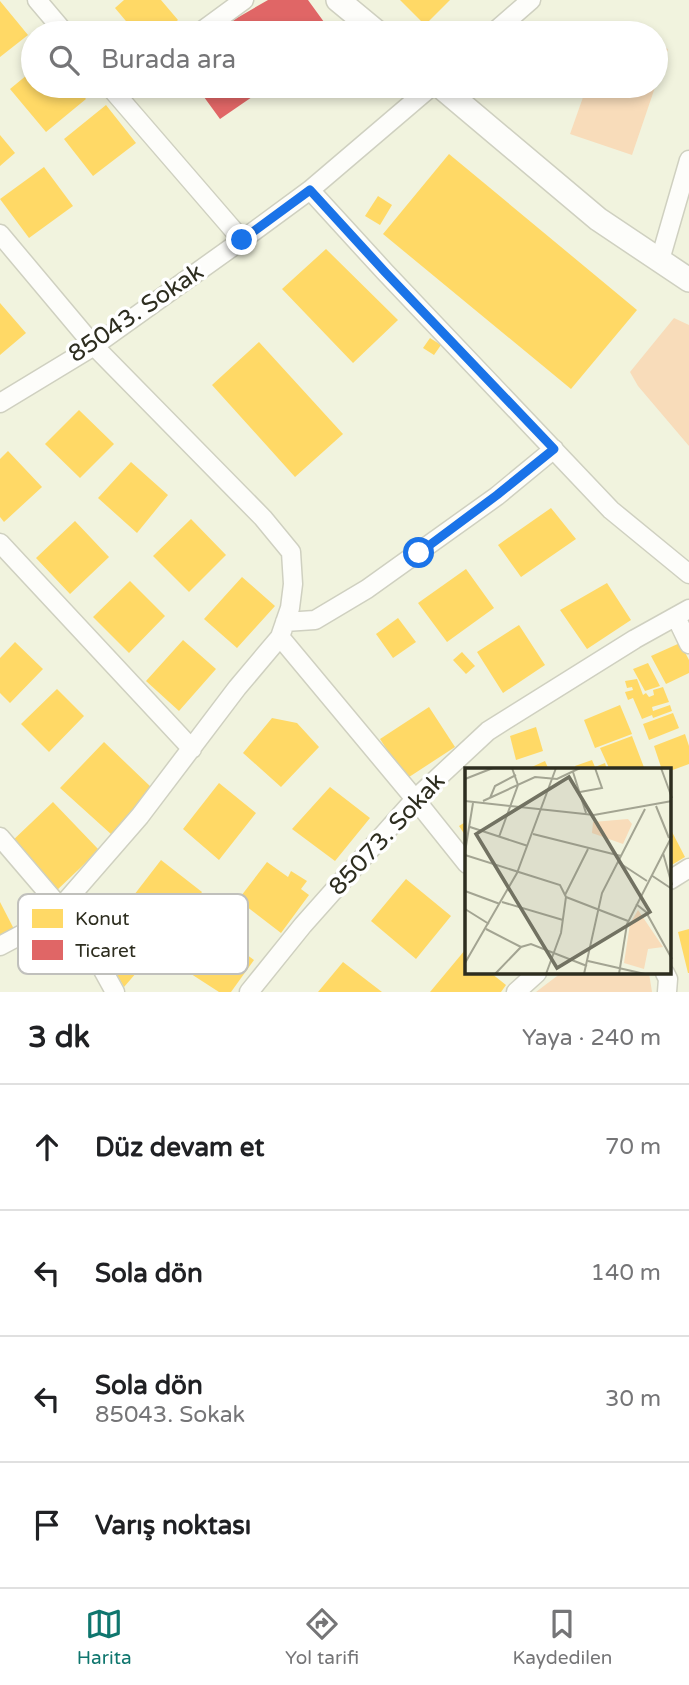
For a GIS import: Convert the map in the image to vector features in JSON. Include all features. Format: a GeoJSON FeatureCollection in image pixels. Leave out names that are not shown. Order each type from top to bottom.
{"type":"FeatureCollection","features":[{"type":"Feature","properties":{"kind":"main road"},"geometry":{"type":"LineString","coordinates":[[338,0],[363,21]]}},
{"type":"Feature","properties":{"kind":"main road"},"geometry":{"type":"LineString","coordinates":[[454,98],[598,219],[689,280]]}},
{"type":"Feature","properties":{"kind":"street"},"geometry":{"type":"LineString","coordinates":[[37,0],[55,21]]}},
{"type":"Feature","properties":{"kind":"street"},"geometry":{"type":"LineString","coordinates":[[216,21],[244,0]]}},
{"type":"Feature","properties":{"kind":"street"},"geometry":{"type":"LineString","coordinates":[[507,21],[531,0]]}},
{"type":"Feature","properties":{"kind":"street"},"geometry":{"type":"LineString","coordinates":[[125,98],[242,240]]}},
{"type":"Feature","properties":{"kind":"street","name":"85043. Sokak"},"geometry":{"type":"LineString","coordinates":[[0,403],[94,346],[242,240],[310,190],[418,98]]}},
{"type":"Feature","properties":{"kind":"street"},"geometry":{"type":"LineString","coordinates":[[660,260],[689,160]]}},
{"type":"Feature","properties":{"kind":"street"},"geometry":{"type":"LineString","coordinates":[[310,190],[611,510],[689,574]]}},
{"type":"Feature","properties":{"kind":"street"},"geometry":{"type":"LineString","coordinates":[[0,234],[94,346],[263,518],[291,552],[293,584],[290,608],[282,629],[140,816],[72,894]]}},
{"type":"Feature","properties":{"kind":"street"},"geometry":{"type":"LineString","coordinates":[[282,629],[315,620],[367,589],[497,495],[554,449]]}},
{"type":"Feature","properties":{"kind":"street"},"geometry":{"type":"LineString","coordinates":[[0,543],[192,749]]}},
{"type":"Feature","properties":{"kind":"street"},"geometry":{"type":"LineString","coordinates":[[683,613],[689,644]]}},
{"type":"Feature","properties":{"kind":"street","name":"85073. Sokak"},"geometry":{"type":"LineString","coordinates":[[249,992],[303,925],[415,799],[488,731],[635,639],[683,613]]}},
{"type":"Feature","properties":{"kind":"street"},"geometry":{"type":"LineString","coordinates":[[282,629],[465,862]]}},
{"type":"Feature","properties":{"kind":"street"},"geometry":{"type":"LineString","coordinates":[[0,837],[48,894]]}},
{"type":"Feature","properties":{"kind":"street"},"geometry":{"type":"LineString","coordinates":[[672,879],[689,868]]}},
{"type":"Feature","properties":{"kind":"street"},"geometry":{"type":"LineString","coordinates":[[0,946],[18,936]]}},
{"type":"Feature","properties":{"kind":"street"},"geometry":{"type":"LineString","coordinates":[[105,974],[115,992]]}},
{"type":"Feature","properties":{"kind":"street"},"geometry":{"type":"LineString","coordinates":[[516,992],[536,974]]}},
{"type":"Feature","properties":{"kind":"street"},"geometry":{"type":"LineString","coordinates":[[666,974],[667,992]]}},
{"type":"Feature","properties":{"kind":"shaded area"},"geometry":{"type":"Polygon","coordinates":[[[583,98],[651,98],[632,155],[570,134],[583,98]]]}},
{"type":"Feature","properties":{"kind":"shaded area"},"geometry":{"type":"Polygon","coordinates":[[[674,318],[689,325],[689,446],[638,386],[630,372],[674,318]]]}},
{"type":"Feature","properties":{"kind":"shaded area"},"geometry":{"type":"Polygon","coordinates":[[[560,974],[649,974],[652,992],[536,992],[560,974]]]}},
{"type":"Feature","properties":{"kind":"building: Konut"},"geometry":{"type":"Polygon","coordinates":[[[124,0],[161,0],[178,20],[126,21],[115,8],[124,0]]]}},
{"type":"Feature","properties":{"kind":"building: Konut"},"geometry":{"type":"Polygon","coordinates":[[[400,0],[450,0],[429,21],[421,21],[400,0]]]}},
{"type":"Feature","properties":{"kind":"building: Konut"},"geometry":{"type":"Polygon","coordinates":[[[0,1],[21,26],[21,40],[0,57],[0,1]]]}},
{"type":"Feature","properties":{"kind":"building: Konut"},"geometry":{"type":"Polygon","coordinates":[[[21,80],[21,98],[86,99],[46,132],[10,89],[21,80]]]}},
{"type":"Feature","properties":{"kind":"building: Konut"},"geometry":{"type":"Polygon","coordinates":[[[106,105],[136,143],[93,176],[64,139],[106,105]]]}},
{"type":"Feature","properties":{"kind":"building: Konut"},"geometry":{"type":"Polygon","coordinates":[[[0,135],[15,153],[0,166],[0,135]]]}},
{"type":"Feature","properties":{"kind":"building: Konut"},"geometry":{"type":"Polygon","coordinates":[[[449,154],[637,310],[571,389],[383,234],[449,154]]]}},
{"type":"Feature","properties":{"kind":"building: Konut"},"geometry":{"type":"Polygon","coordinates":[[[44,167],[73,206],[29,238],[0,199],[44,167]]]}},
{"type":"Feature","properties":{"kind":"building: Konut"},"geometry":{"type":"Polygon","coordinates":[[[378,196],[392,205],[380,225],[365,216],[378,196]]]}},
{"type":"Feature","properties":{"kind":"building: Konut"},"geometry":{"type":"Polygon","coordinates":[[[326,249],[398,320],[353,363],[282,289],[326,249]]]}},
{"type":"Feature","properties":{"kind":"building: Konut"},"geometry":{"type":"Polygon","coordinates":[[[0,303],[26,333],[0,355],[0,303]]]}},
{"type":"Feature","properties":{"kind":"building: Konut"},"geometry":{"type":"Polygon","coordinates":[[[430,338],[441,345],[434,355],[423,348],[430,338]]]}},
{"type":"Feature","properties":{"kind":"building: Konut"},"geometry":{"type":"Polygon","coordinates":[[[259,342],[343,434],[295,477],[212,385],[259,342]]]}},
{"type":"Feature","properties":{"kind":"building: Konut"},"geometry":{"type":"Polygon","coordinates":[[[79,410],[114,444],[80,478],[45,444],[79,410]]]}},
{"type":"Feature","properties":{"kind":"building: Konut"},"geometry":{"type":"Polygon","coordinates":[[[8,451],[42,487],[4,522],[0,517],[0,459],[8,451]]]}},
{"type":"Feature","properties":{"kind":"building: Konut"},"geometry":{"type":"Polygon","coordinates":[[[131,462],[168,495],[137,533],[98,498],[131,462]]]}},
{"type":"Feature","properties":{"kind":"building: Konut"},"geometry":{"type":"Polygon","coordinates":[[[551,508],[576,539],[521,577],[498,545],[551,508]]]}},
{"type":"Feature","properties":{"kind":"building: Konut"},"geometry":{"type":"Polygon","coordinates":[[[191,519],[226,555],[189,592],[153,556],[191,519]]]}},
{"type":"Feature","properties":{"kind":"building: Konut"},"geometry":{"type":"Polygon","coordinates":[[[75,521],[109,557],[70,594],[36,558],[75,521]]]}},
{"type":"Feature","properties":{"kind":"building: Konut"},"geometry":{"type":"Polygon","coordinates":[[[466,569],[494,608],[447,642],[418,603],[466,569]]]}},
{"type":"Feature","properties":{"kind":"building: Konut"},"geometry":{"type":"Polygon","coordinates":[[[242,577],[275,606],[237,648],[204,619],[242,577]]]}},
{"type":"Feature","properties":{"kind":"building: Konut"},"geometry":{"type":"Polygon","coordinates":[[[130,581],[165,616],[129,653],[93,617],[130,581]]]}},
{"type":"Feature","properties":{"kind":"building: Konut"},"geometry":{"type":"Polygon","coordinates":[[[607,583],[631,620],[587,649],[560,610],[607,583]]]}},
{"type":"Feature","properties":{"kind":"building: Konut"},"geometry":{"type":"Polygon","coordinates":[[[398,618],[416,642],[393,658],[376,634],[398,618]]]}},
{"type":"Feature","properties":{"kind":"building: Konut"},"geometry":{"type":"Polygon","coordinates":[[[519,625],[545,665],[503,693],[477,652],[519,625]]]}},
{"type":"Feature","properties":{"kind":"building: Konut"},"geometry":{"type":"Polygon","coordinates":[[[183,640],[216,669],[179,711],[146,681],[183,640]]]}},
{"type":"Feature","properties":{"kind":"building: Konut"},"geometry":{"type":"Polygon","coordinates":[[[15,642],[43,669],[10,703],[0,693],[0,658],[15,642]]]}},
{"type":"Feature","properties":{"kind":"building: Konut"},"geometry":{"type":"Polygon","coordinates":[[[680,643],[689,660],[689,673],[666,684],[651,656],[680,643]]]}},
{"type":"Feature","properties":{"kind":"building: Konut"},"geometry":{"type":"Polygon","coordinates":[[[462,652],[475,666],[466,674],[453,660],[462,652]]]}},
{"type":"Feature","properties":{"kind":"building: Konut"},"geometry":{"type":"Polygon","coordinates":[[[648,663],[660,686],[645,691],[633,669],[648,663]]]}},
{"type":"Feature","properties":{"kind":"building: Konut"},"geometry":{"type":"Polygon","coordinates":[[[637,679],[643,695],[646,693],[649,697],[654,695],[653,690],[663,687],[669,702],[652,707],[653,711],[670,705],[672,711],[642,719],[633,698],[628,700],[625,692],[633,690],[632,687],[627,688],[625,681],[637,679]]]}},
{"type":"Feature","properties":{"kind":"building: Konut"},"geometry":{"type":"Polygon","coordinates":[[[57,689],[84,716],[49,752],[21,724],[57,689]]]}},
{"type":"Feature","properties":{"kind":"building: Konut"},"geometry":{"type":"Polygon","coordinates":[[[620,705],[632,734],[595,748],[584,720],[620,705]]]}},
{"type":"Feature","properties":{"kind":"building: Konut"},"geometry":{"type":"Polygon","coordinates":[[[429,707],[455,747],[406,779],[380,739],[429,707]]]}},
{"type":"Feature","properties":{"kind":"building: Konut"},"geometry":{"type":"Polygon","coordinates":[[[673,713],[679,728],[649,740],[643,724],[673,713]]]}},
{"type":"Feature","properties":{"kind":"building: Konut"},"geometry":{"type":"Polygon","coordinates":[[[272,718],[297,723],[319,747],[281,787],[243,753],[272,718]]]}},
{"type":"Feature","properties":{"kind":"building: Konut"},"geometry":{"type":"Polygon","coordinates":[[[536,727],[543,751],[516,760],[510,736],[536,727]]]}},
{"type":"Feature","properties":{"kind":"building: Konut"},"geometry":{"type":"Polygon","coordinates":[[[685,734],[689,746],[689,764],[672,770],[672,768],[661,768],[654,746],[685,734]]]}},
{"type":"Feature","properties":{"kind":"building: Konut"},"geometry":{"type":"Polygon","coordinates":[[[632,736],[644,768],[609,768],[600,748],[632,736]]]}},
{"type":"Feature","properties":{"kind":"building: Konut"},"geometry":{"type":"Polygon","coordinates":[[[104,742],[152,788],[112,835],[60,788],[104,742]]]}},
{"type":"Feature","properties":{"kind":"building: Konut"},"geometry":{"type":"Polygon","coordinates":[[[592,760],[595,767],[605,763],[606,768],[576,768],[592,760]]]}},
{"type":"Feature","properties":{"kind":"building: Konut"},"geometry":{"type":"Polygon","coordinates":[[[545,761],[548,768],[529,768],[545,761]]]}},
{"type":"Feature","properties":{"kind":"building: Konut"},"geometry":{"type":"Polygon","coordinates":[[[219,783],[256,813],[219,860],[183,829],[219,783]]]}},
{"type":"Feature","properties":{"kind":"building: Konut"},"geometry":{"type":"Polygon","coordinates":[[[330,787],[370,818],[335,861],[292,829],[330,787]]]}},
{"type":"Feature","properties":{"kind":"building: Konut"},"geometry":{"type":"Polygon","coordinates":[[[53,802],[99,850],[55,892],[9,844],[53,802]]]}},
{"type":"Feature","properties":{"kind":"building: Konut"},"geometry":{"type":"Polygon","coordinates":[[[465,822],[465,835],[459,826],[465,822]]]}},
{"type":"Feature","properties":{"kind":"building: Konut"},"geometry":{"type":"Polygon","coordinates":[[[672,832],[685,857],[672,865],[672,832]]]}},
{"type":"Feature","properties":{"kind":"building: Konut"},"geometry":{"type":"Polygon","coordinates":[[[161,860],[202,892],[200,894],[135,894],[161,860]]]}},
{"type":"Feature","properties":{"kind":"building: Konut"},"geometry":{"type":"Polygon","coordinates":[[[267,862],[288,877],[291,871],[307,881],[301,889],[309,895],[281,933],[248,908],[248,894],[243,894],[267,862]]]}},
{"type":"Feature","properties":{"kind":"building: Konut"},"geometry":{"type":"Polygon","coordinates":[[[406,879],[451,916],[416,959],[371,921],[406,879]]]}},
{"type":"Feature","properties":{"kind":"building: Konut"},"geometry":{"type":"Polygon","coordinates":[[[0,902],[16,933],[0,941],[0,902]]]}},
{"type":"Feature","properties":{"kind":"building: Konut"},"geometry":{"type":"Polygon","coordinates":[[[689,929],[689,973],[688,973],[678,932],[689,929]]]}},
{"type":"Feature","properties":{"kind":"building: Konut"},"geometry":{"type":"Polygon","coordinates":[[[465,950],[465,974],[492,974],[506,985],[501,992],[430,992],[465,950]]]}},
{"type":"Feature","properties":{"kind":"building: Konut"},"geometry":{"type":"Polygon","coordinates":[[[248,956],[254,960],[248,968],[248,956]]]}},
{"type":"Feature","properties":{"kind":"building: Konut"},"geometry":{"type":"Polygon","coordinates":[[[343,962],[382,992],[318,992],[343,962]]]}},
{"type":"Feature","properties":{"kind":"building: Konut"},"geometry":{"type":"Polygon","coordinates":[[[117,974],[135,974],[124,987],[117,974]]]}},
{"type":"Feature","properties":{"kind":"building: Konut"},"geometry":{"type":"Polygon","coordinates":[[[191,974],[244,974],[231,992],[219,992],[191,974]]]}},
{"type":"Feature","properties":{"kind":"building: Ticaret"},"geometry":{"type":"Polygon","coordinates":[[[268,0],[308,0],[323,21],[232,21],[268,0]]]}},
{"type":"Feature","properties":{"kind":"building: Ticaret"},"geometry":{"type":"Polygon","coordinates":[[[205,98],[251,98],[220,119],[205,98]]]}},
{"type":"Feature","properties":{"kind":"route"},"geometry":{"type":"LineString","coordinates":[[242,240],[310,190],[554,449],[419,553]]}}]}
